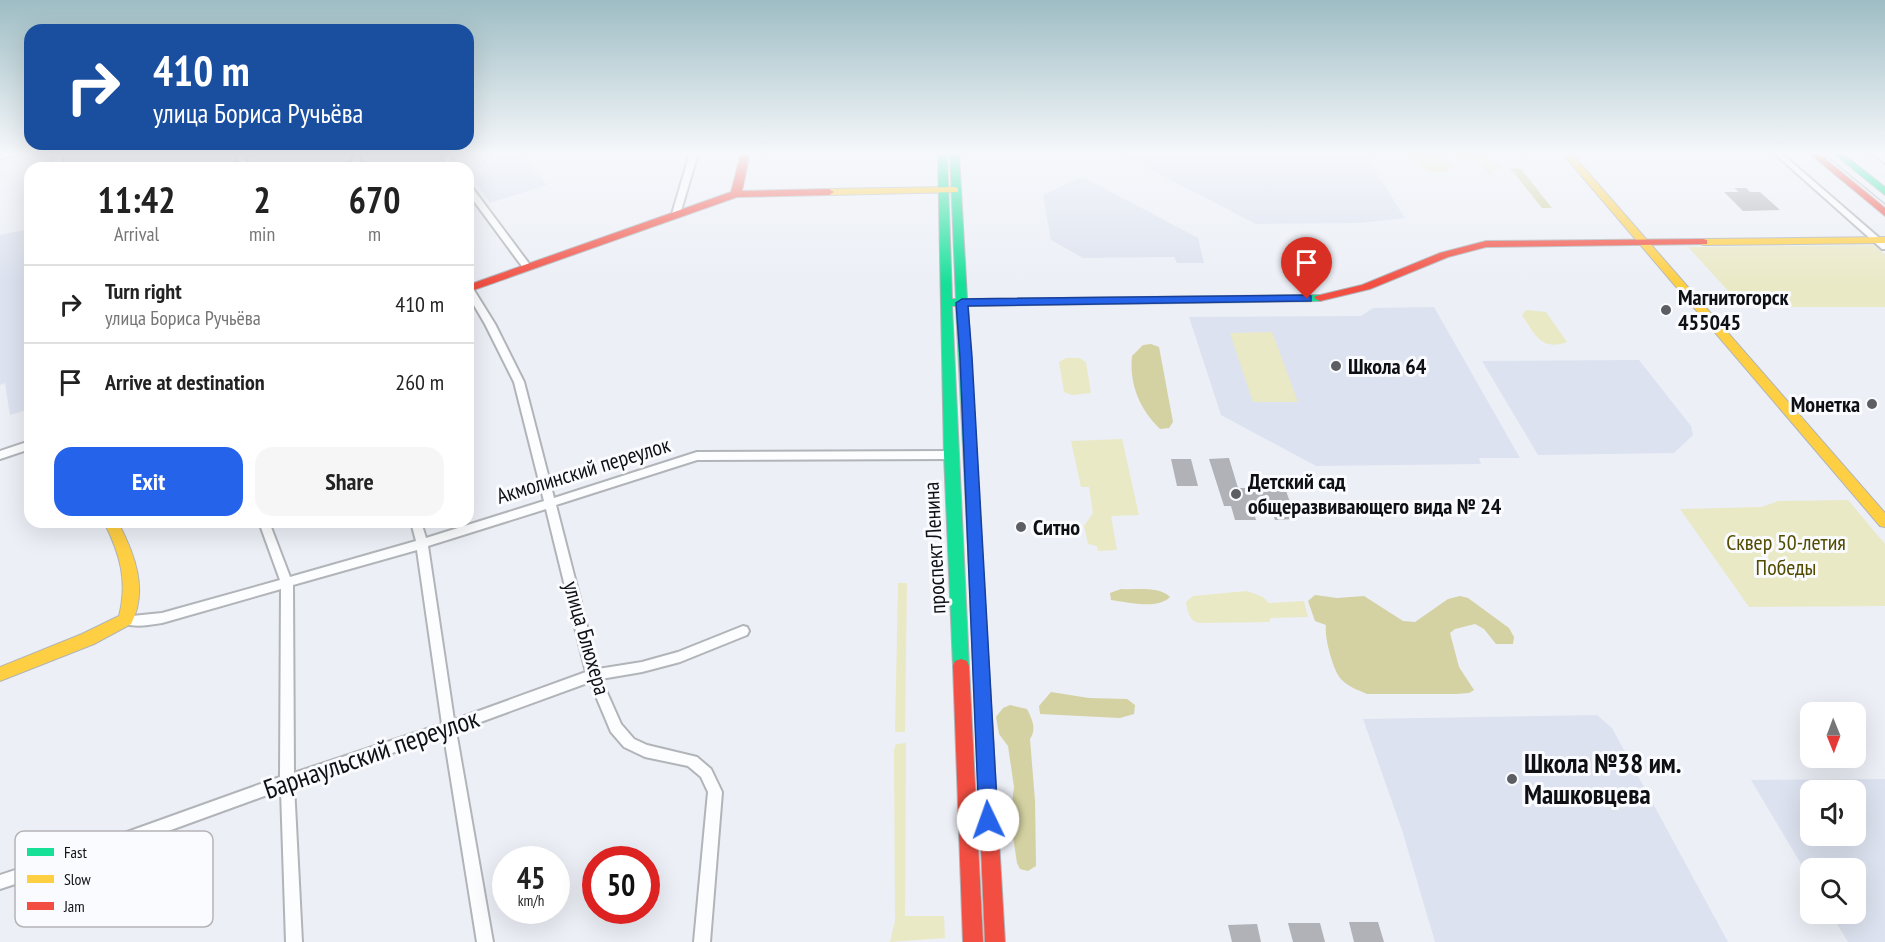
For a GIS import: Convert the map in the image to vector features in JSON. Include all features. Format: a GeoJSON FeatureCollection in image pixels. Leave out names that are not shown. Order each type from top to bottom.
{"type":"FeatureCollection","features":[{"type":"Feature","properties":{"kind":"main road"},"geometry":{"type":"LineString","coordinates":[[474,287],[727,197]]}},
{"type":"Feature","properties":{"kind":"main road","name":"проспект Ленина"},"geometry":{"type":"LineString","coordinates":[[950,197],[946,303],[973,942]]}},
{"type":"Feature","properties":{"kind":"main road","name":"проспект Ленина"},"geometry":{"type":"LineString","coordinates":[[951,197],[962,303],[979,603],[994,942]]}},
{"type":"Feature","properties":{"kind":"main road"},"geometry":{"type":"LineString","coordinates":[[1604,197],[1885,522]]}},
{"type":"Feature","properties":{"kind":"main road"},"geometry":{"type":"LineString","coordinates":[[1866,197],[1885,213]]}},
{"type":"Feature","properties":{"kind":"main road"},"geometry":{"type":"LineString","coordinates":[[946,303],[1325,298],[1362,290],[1445,253],[1486,244],[1882,242]]}},
{"type":"Feature","properties":{"kind":"main road"},"geometry":{"type":"LineString","coordinates":[[114,528],[130,558],[134,591],[126,620]]}},
{"type":"Feature","properties":{"kind":"main road","name":"Акмолинский переулок"},"geometry":{"type":"LineString","coordinates":[[0,674],[88,639],[126,620]]}},
{"type":"Feature","properties":{"kind":"street"},"geometry":{"type":"LineString","coordinates":[[475,197],[527,267]]}},
{"type":"Feature","properties":{"kind":"street"},"geometry":{"type":"LineString","coordinates":[[676,214],[681,197]]}},
{"type":"Feature","properties":{"kind":"street"},"geometry":{"type":"LineString","coordinates":[[1829,197],[1882,242]]}},
{"type":"Feature","properties":{"kind":"street","name":"улица Блюхера"},"geometry":{"type":"LineString","coordinates":[[474,297],[519,382],[593,675],[616,728],[629,743],[645,751],[692,761],[706,773],[715,792],[702,942]]}},
{"type":"Feature","properties":{"kind":"street"},"geometry":{"type":"LineString","coordinates":[[0,455],[24,447]]}},
{"type":"Feature","properties":{"kind":"street","name":"Акмолинский переулок"},"geometry":{"type":"LineString","coordinates":[[474,527],[697,456],[951,455]]}},
{"type":"Feature","properties":{"kind":"street"},"geometry":{"type":"LineString","coordinates":[[266,528],[287,584],[287,781],[294,942]]}},
{"type":"Feature","properties":{"kind":"street"},"geometry":{"type":"LineString","coordinates":[[418,528],[485,942]]}},
{"type":"Feature","properties":{"kind":"street","name":"Акмолинский переулок"},"geometry":{"type":"LineString","coordinates":[[126,620],[142,621],[162,618],[287,584],[470,528]]}},
{"type":"Feature","properties":{"kind":"street","name":"Барнаульский переулок"},"geometry":{"type":"LineString","coordinates":[[149,831],[287,781],[449,728],[593,675],[642,667],[680,657],[743,631]]}},
{"type":"Feature","properties":{"kind":"street","name":"Барнаульский переулок"},"geometry":{"type":"LineString","coordinates":[[0,882],[15,877]]}},
{"type":"Feature","properties":{"kind":"shaded area"},"geometry":{"type":"Polygon","coordinates":[[[486,197],[509,197],[490,203],[486,197]]]}},
{"type":"Feature","properties":{"kind":"shaded area"},"geometry":{"type":"Polygon","coordinates":[[[1043,197],[1121,197],[1198,238],[1204,263],[1177,263],[1174,257],[1083,258],[1051,240],[1043,197]]]}},
{"type":"Feature","properties":{"kind":"shaded area"},"geometry":{"type":"Polygon","coordinates":[[[1203,197],[1392,197],[1405,218],[1359,223],[1256,224],[1203,197]]]}},
{"type":"Feature","properties":{"kind":"shaded area"},"geometry":{"type":"Polygon","coordinates":[[[1533,197],[1543,197],[1552,208],[1542,208],[1533,197]]]}},
{"type":"Feature","properties":{"kind":"shaded area"},"geometry":{"type":"Polygon","coordinates":[[[24,230],[24,411],[10,415],[5,383],[0,385],[0,235],[24,230]]]}},
{"type":"Feature","properties":{"kind":"shaded area","name":"Школа 64"},"geometry":{"type":"Polygon","coordinates":[[[1434,307],[1520,458],[1479,458],[1481,464],[1316,466],[1221,415],[1189,317],[1361,316],[1373,308],[1434,307]]]}},
{"type":"Feature","properties":{"kind":"shaded area"},"geometry":{"type":"Polygon","coordinates":[[[1151,344],[1159,347],[1173,422],[1169,428],[1160,429],[1147,414],[1137,396],[1132,377],[1132,356],[1143,345],[1151,344]]]}},
{"type":"Feature","properties":{"kind":"shaded area"},"geometry":{"type":"Polygon","coordinates":[[[1639,360],[1691,426],[1693,435],[1674,453],[1538,455],[1482,361],[1639,360]]]}},
{"type":"Feature","properties":{"kind":"shaded area"},"geometry":{"type":"Polygon","coordinates":[[[1121,589],[1154,590],[1170,597],[1150,604],[1111,600],[1110,593],[1121,589]]]}},
{"type":"Feature","properties":{"kind":"shaded area"},"geometry":{"type":"Polygon","coordinates":[[[1315,595],[1337,598],[1364,596],[1403,621],[1415,622],[1448,599],[1460,596],[1468,598],[1509,628],[1514,637],[1513,644],[1496,644],[1484,629],[1475,624],[1455,629],[1450,633],[1459,667],[1474,690],[1469,693],[1455,694],[1367,694],[1348,685],[1335,670],[1326,637],[1326,625],[1315,621],[1308,601],[1315,595]]]}},
{"type":"Feature","properties":{"kind":"shaded area"},"geometry":{"type":"Polygon","coordinates":[[[1051,692],[1089,698],[1127,699],[1135,705],[1134,714],[1120,718],[1040,714],[1039,706],[1051,692]]]}},
{"type":"Feature","properties":{"kind":"shaded area"},"geometry":{"type":"Polygon","coordinates":[[[1010,705],[1027,709],[1033,728],[1030,739],[1035,801],[1036,866],[1028,871],[1020,869],[1017,863],[1010,817],[1014,787],[1008,746],[999,734],[996,717],[1003,708],[1010,705]]]}},
{"type":"Feature","properties":{"kind":"shaded area","name":"Школа №38 им. Машковцева"},"geometry":{"type":"Polygon","coordinates":[[[1597,715],[1612,728],[1728,942],[1435,942],[1402,830],[1363,719],[1597,715]]]}},
{"type":"Feature","properties":{"kind":"shaded area"},"geometry":{"type":"Polygon","coordinates":[[[1885,779],[1885,942],[1848,942],[1837,924],[1866,924],[1866,858],[1800,858],[1800,862],[1751,780],[1885,779]]]}},
{"type":"Feature","properties":{"kind":"green space"},"geometry":{"type":"Polygon","coordinates":[[[1874,245],[1885,255],[1885,307],[1743,307],[1688,247],[1874,245]]]}},
{"type":"Feature","properties":{"kind":"green space"},"geometry":{"type":"Polygon","coordinates":[[[1526,310],[1546,312],[1567,342],[1551,345],[1544,343],[1522,315],[1526,310]]]}},
{"type":"Feature","properties":{"kind":"green space"},"geometry":{"type":"Polygon","coordinates":[[[1272,332],[1298,402],[1253,402],[1230,333],[1272,332]]]}},
{"type":"Feature","properties":{"kind":"green space"},"geometry":{"type":"Polygon","coordinates":[[[1066,358],[1079,358],[1086,362],[1091,393],[1072,395],[1064,392],[1059,362],[1066,358]]]}},
{"type":"Feature","properties":{"kind":"green space"},"geometry":{"type":"Polygon","coordinates":[[[1122,439],[1139,515],[1111,516],[1117,550],[1098,551],[1097,546],[1088,544],[1084,526],[1093,513],[1089,487],[1081,487],[1071,441],[1122,439]]]}},
{"type":"Feature","properties":{"kind":"green space","name":"Сквер 50-летия Победы"},"geometry":{"type":"Polygon","coordinates":[[[1848,500],[1885,544],[1885,606],[1749,607],[1680,509],[1762,507],[1778,501],[1848,500]]]}},
{"type":"Feature","properties":{"kind":"green space"},"geometry":{"type":"Polygon","coordinates":[[[898,583],[907,583],[905,732],[895,732],[898,583]]]}},
{"type":"Feature","properties":{"kind":"green space"},"geometry":{"type":"Polygon","coordinates":[[[1247,591],[1263,597],[1269,603],[1304,601],[1308,617],[1271,618],[1269,622],[1199,623],[1190,616],[1186,602],[1193,596],[1247,591]]]}},
{"type":"Feature","properties":{"kind":"green space"},"geometry":{"type":"Polygon","coordinates":[[[906,743],[905,916],[944,916],[945,938],[890,942],[895,921],[894,750],[896,744],[906,743]]]}},
{"type":"Feature","properties":{"kind":"building"},"geometry":{"type":"Polygon","coordinates":[[[1729,197],[1766,197],[1780,210],[1743,211],[1729,197]]]}},
{"type":"Feature","properties":{"kind":"building","name":"Детский сад общеразвивающего вида № 24"},"geometry":{"type":"Polygon","coordinates":[[[1229,458],[1238,488],[1285,488],[1296,519],[1275,520],[1270,505],[1252,506],[1256,520],[1235,520],[1231,506],[1224,506],[1209,459],[1229,458]]]}},
{"type":"Feature","properties":{"kind":"building"},"geometry":{"type":"Polygon","coordinates":[[[1171,459],[1191,459],[1198,486],[1177,486],[1171,459]]]}},
{"type":"Feature","properties":{"kind":"building"},"geometry":{"type":"Polygon","coordinates":[[[1349,922],[1378,922],[1384,942],[1354,942],[1349,922]]]}},
{"type":"Feature","properties":{"kind":"building"},"geometry":{"type":"Polygon","coordinates":[[[1288,923],[1320,923],[1325,942],[1293,942],[1288,923]]]}},
{"type":"Feature","properties":{"kind":"building"},"geometry":{"type":"Polygon","coordinates":[[[1257,924],[1261,942],[1232,942],[1228,925],[1257,924]]]}},
{"type":"Feature","properties":{"kind":"tram line"},"geometry":{"type":"LineString","coordinates":[[1876,197],[1885,204]]}},
{"type":"Feature","properties":{"kind":"traffic: fast"},"geometry":{"type":"LineString","coordinates":[[943,197],[951,455],[961,666]]}},
{"type":"Feature","properties":{"kind":"traffic: fast"},"geometry":{"type":"LineString","coordinates":[[956,197],[976,567]]}},
{"type":"Feature","properties":{"kind":"traffic: fast"},"geometry":{"type":"LineString","coordinates":[[946,303],[1320,298]]}},
{"type":"Feature","properties":{"kind":"traffic: slow"},"geometry":{"type":"LineString","coordinates":[[1604,197],[1885,522]]}},
{"type":"Feature","properties":{"kind":"traffic: slow"},"geometry":{"type":"LineString","coordinates":[[1703,242],[1885,240]]}},
{"type":"Feature","properties":{"kind":"traffic: slow"},"geometry":{"type":"LineString","coordinates":[[0,674],[88,639],[126,620],[131,592],[130,570],[114,528]]}},
{"type":"Feature","properties":{"kind":"traffic: jam"},"geometry":{"type":"LineString","coordinates":[[474,287],[728,197]]}},
{"type":"Feature","properties":{"kind":"traffic: jam"},"geometry":{"type":"LineString","coordinates":[[1866,197],[1885,213]]}},
{"type":"Feature","properties":{"kind":"traffic: jam"},"geometry":{"type":"LineString","coordinates":[[1320,298],[1366,287],[1444,255],[1486,244],[1703,242]]}},
{"type":"Feature","properties":{"kind":"traffic: jam"},"geometry":{"type":"LineString","coordinates":[[976,567],[995,942]]}},
{"type":"Feature","properties":{"kind":"traffic: jam"},"geometry":{"type":"LineString","coordinates":[[961,666],[973,942]]}},
{"type":"Feature","properties":{"kind":"place","name":"Магнитогорск 455045"},"geometry":{"type":"Point","coordinates":[1666,310]}},
{"type":"Feature","properties":{"kind":"place","name":"Школа 64"},"geometry":{"type":"Point","coordinates":[1336,366]}},
{"type":"Feature","properties":{"kind":"place","name":"Монетка"},"geometry":{"type":"Point","coordinates":[1872,404]}},
{"type":"Feature","properties":{"kind":"place","name":"Детский сад общеразвивающего вида № 24"},"geometry":{"type":"Point","coordinates":[1236,494]}},
{"type":"Feature","properties":{"kind":"place","name":"Ситно"},"geometry":{"type":"Point","coordinates":[1021,527]}},
{"type":"Feature","properties":{"kind":"place","name":"Школа №38 им. Машковцева"},"geometry":{"type":"Point","coordinates":[1512,779]}},
{"type":"Feature","properties":{"kind":"route"},"geometry":{"type":"LineString","coordinates":[[988,820],[979,603],[962,303],[1307,299]]}}]}
